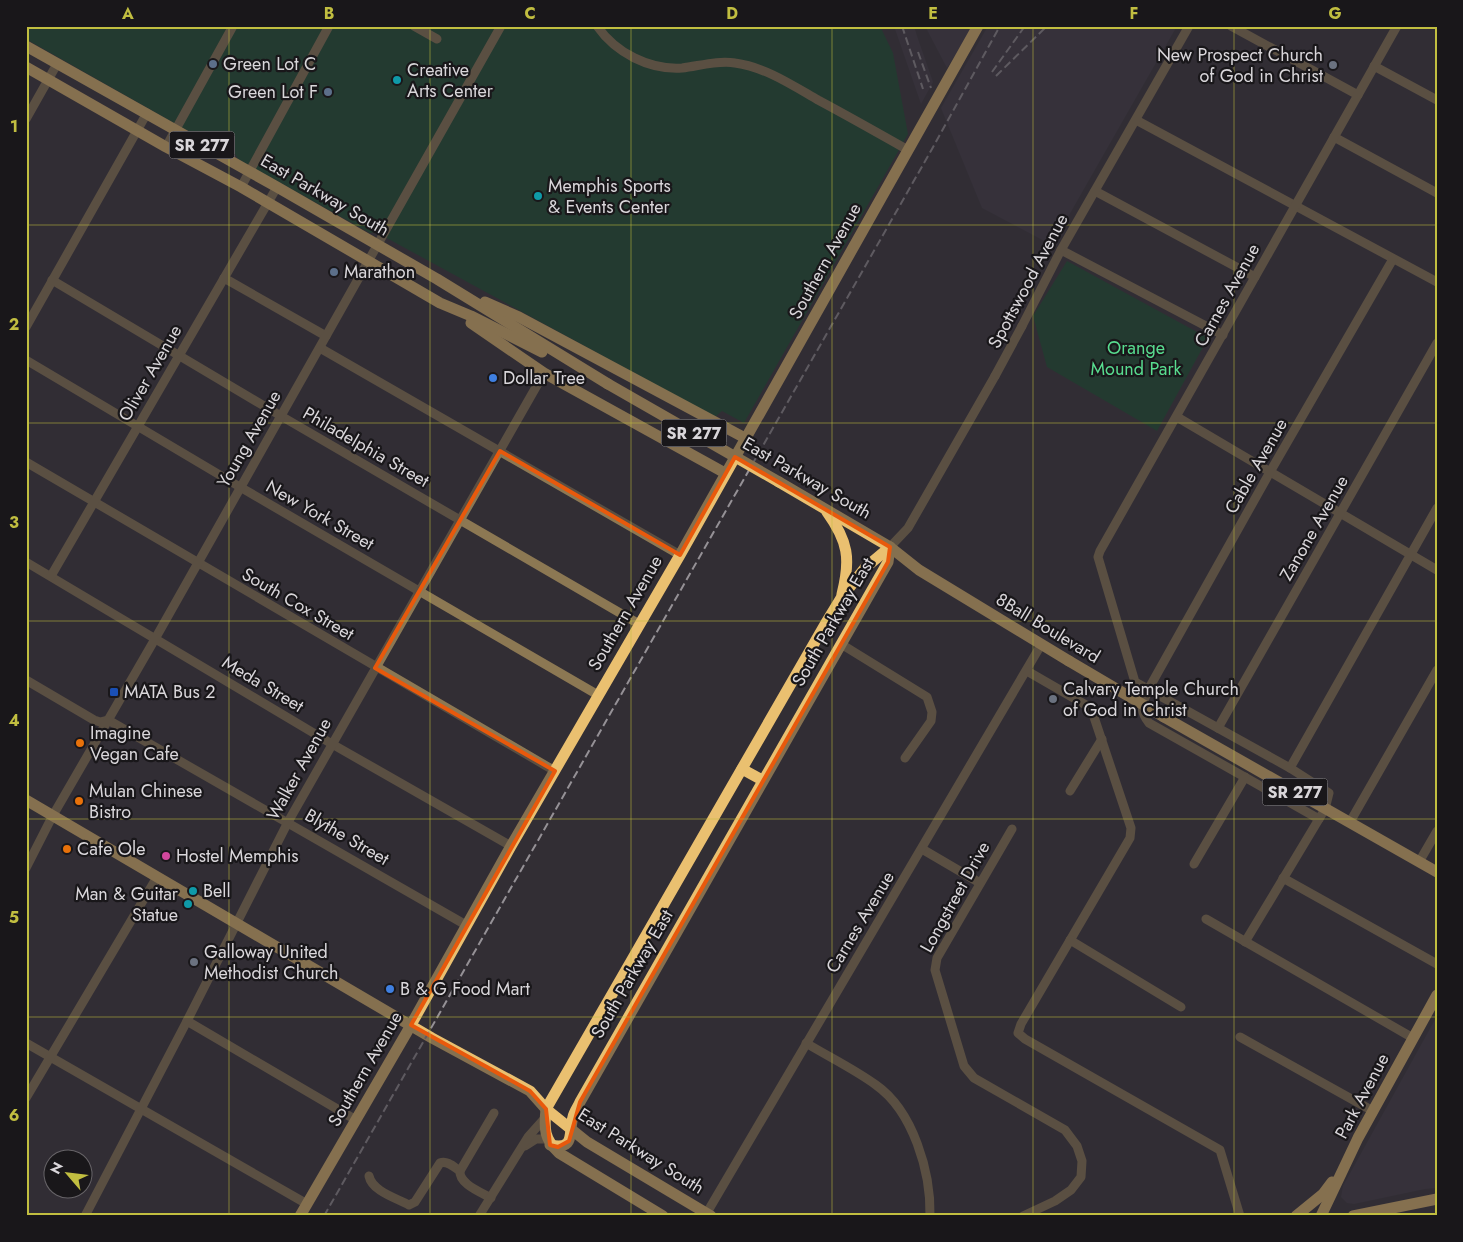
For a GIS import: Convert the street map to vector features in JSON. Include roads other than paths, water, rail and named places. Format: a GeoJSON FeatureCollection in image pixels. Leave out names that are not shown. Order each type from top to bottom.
{"type":"FeatureCollection","features":[{"type":"Feature","properties":{"kind":"main road","name":"Southern Avenue"},"geometry":{"type":"LineString","coordinates":[[300,1216],[680,555],[978,26]]}},
{"type":"Feature","properties":{"kind":"main road","name":"East Parkway South"},"geometry":{"type":"LineString","coordinates":[[26,46],[176,129],[437,279],[605,383],[822,506],[890,547]]}},
{"type":"Feature","properties":{"kind":"main road","name":"East Parkway South"},"geometry":{"type":"LineString","coordinates":[[26,67],[166,147],[241,187],[440,303],[471,316],[605,383]]}},
{"type":"Feature","properties":{"kind":"main road"},"geometry":{"type":"LineString","coordinates":[[437,279],[519,317],[745,438]]}},
{"type":"Feature","properties":{"kind":"main road"},"geometry":{"type":"LineString","coordinates":[[440,303],[544,373],[725,474]]}},
{"type":"Feature","properties":{"kind":"main road"},"geometry":{"type":"LineString","coordinates":[[822,506],[842,535],[847,548],[847,571],[841,598]]}},
{"type":"Feature","properties":{"kind":"main road","name":"South Parkway East"},"geometry":{"type":"LineString","coordinates":[[546,1114],[841,598],[866,568],[890,547]]}},
{"type":"Feature","properties":{"kind":"main road","name":"South Parkway East"},"geometry":{"type":"LineString","coordinates":[[548,1142],[558,1147],[564,1146],[570,1141],[572,1118],[580,1102],[888,562],[890,547]]}},
{"type":"Feature","properties":{"kind":"main road","name":"8Ball Boulevard"},"geometry":{"type":"LineString","coordinates":[[890,547],[919,570],[1042,645],[1427,867]]}},
{"type":"Feature","properties":{"kind":"main road"},"geometry":{"type":"LineString","coordinates":[[742,769],[762,780]]}},
{"type":"Feature","properties":{"kind":"main road","name":"East Parkway South"},"geometry":{"type":"LineString","coordinates":[[26,800],[236,924],[530,1091],[546,1114],[587,1142],[708,1215]]}},
{"type":"Feature","properties":{"kind":"main road","name":"Park Avenue"},"geometry":{"type":"LineString","coordinates":[[1321,1216],[1372,1111],[1437,995]]}},
{"type":"Feature","properties":{"kind":"main road"},"geometry":{"type":"LineString","coordinates":[[546,1114],[548,1142],[559,1153],[663,1216]]}},
{"type":"Feature","properties":{"kind":"main road"},"geometry":{"type":"LineString","coordinates":[[1296,1216],[1322,1194],[1346,1163]]}},
{"type":"Feature","properties":{"kind":"main road"},"geometry":{"type":"LineString","coordinates":[[1353,1216],[1437,1199]]}},
{"type":"Feature","properties":{"kind":"street"},"geometry":{"type":"LineString","coordinates":[[166,147],[233,26]]}},
{"type":"Feature","properties":{"kind":"street"},"geometry":{"type":"LineString","coordinates":[[241,187],[330,26]]}},
{"type":"Feature","properties":{"kind":"street"},"geometry":{"type":"LineString","coordinates":[[414,26],[437,39]]}},
{"type":"Feature","properties":{"kind":"street","name":"Young Avenue"},"geometry":{"type":"LineString","coordinates":[[26,868],[52,817],[198,564],[502,26]]}},
{"type":"Feature","properties":{"kind":"street"},"geometry":{"type":"LineString","coordinates":[[597,26],[608,40],[633,59],[665,68],[734,63],[766,72],[908,150]]}},
{"type":"Feature","properties":{"kind":"street","name":"Spottswood Avenue"},"geometry":{"type":"LineString","coordinates":[[890,547],[908,528],[995,376],[1061,250],[1190,26]]}},
{"type":"Feature","properties":{"kind":"street"},"geometry":{"type":"LineString","coordinates":[[1231,26],[1358,95]]}},
{"type":"Feature","properties":{"kind":"street","name":"Carnes Avenue"},"geometry":{"type":"LineString","coordinates":[[1325,809],[1329,793],[1290,768],[1135,682],[1098,557],[1397,26]]}},
{"type":"Feature","properties":{"kind":"street"},"geometry":{"type":"LineString","coordinates":[[26,119],[57,64]]}},
{"type":"Feature","properties":{"kind":"street"},"geometry":{"type":"LineString","coordinates":[[1374,66],[1437,100]]}},
{"type":"Feature","properties":{"kind":"street"},"geometry":{"type":"LineString","coordinates":[[26,327],[147,113]]}},
{"type":"Feature","properties":{"kind":"street"},"geometry":{"type":"LineString","coordinates":[[1136,120],[1437,282]]}},
{"type":"Feature","properties":{"kind":"street"},"geometry":{"type":"LineString","coordinates":[[1334,137],[1437,193]]}},
{"type":"Feature","properties":{"kind":"street","name":"Oliver Avenue"},"geometry":{"type":"LineString","coordinates":[[51,576],[277,187]]}},
{"type":"Feature","properties":{"kind":"street"},"geometry":{"type":"LineString","coordinates":[[1095,191],[1255,278]]}},
{"type":"Feature","properties":{"kind":"street"},"geometry":{"type":"LineString","coordinates":[[1061,250],[1223,335]]}},
{"type":"Feature","properties":{"kind":"street","name":"Cable Avenue"},"geometry":{"type":"LineString","coordinates":[[1319,819],[1149,723],[1141,709],[1148,690],[1270,472],[1393,259]]}},
{"type":"Feature","properties":{"kind":"street"},"geometry":{"type":"LineString","coordinates":[[224,278],[326,336]]}},
{"type":"Feature","properties":{"kind":"street","name":"Philadelphia Street"},"geometry":{"type":"LineString","coordinates":[[52,280],[281,416],[639,624]]}},
{"type":"Feature","properties":{"kind":"street","name":"Zanone Avenue"},"geometry":{"type":"LineString","coordinates":[[1218,728],[1437,343]]}},
{"type":"Feature","properties":{"kind":"street"},"geometry":{"type":"LineString","coordinates":[[320,348],[680,555]]}},
{"type":"Feature","properties":{"kind":"street","name":"New York Street"},"geometry":{"type":"LineString","coordinates":[[26,360],[598,695]]}},
{"type":"Feature","properties":{"kind":"street","name":"Walker Avenue"},"geometry":{"type":"LineString","coordinates":[[85,1216],[142,1109],[288,822],[544,373]]}},
{"type":"Feature","properties":{"kind":"street"},"geometry":{"type":"LineString","coordinates":[[1176,417],[1437,570]]}},
{"type":"Feature","properties":{"kind":"street","name":"South Cox Street"},"geometry":{"type":"LineString","coordinates":[[26,462],[375,668],[555,771]]}},
{"type":"Feature","properties":{"kind":"street"},"geometry":{"type":"LineString","coordinates":[[1290,768],[1437,508]]}},
{"type":"Feature","properties":{"kind":"street","name":"Meda Street"},"geometry":{"type":"LineString","coordinates":[[26,562],[332,744],[511,846]]}},
{"type":"Feature","properties":{"kind":"street"},"geometry":{"type":"LineString","coordinates":[[841,644],[927,697],[932,712],[931,721],[906,758]]}},
{"type":"Feature","properties":{"kind":"street","name":"Carnes Avenue"},"geometry":{"type":"LineString","coordinates":[[708,1215],[806,1043],[1042,645]]}},
{"type":"Feature","properties":{"kind":"street"},"geometry":{"type":"LineString","coordinates":[[1027,670],[1091,708],[1131,828],[1130,838],[1021,1024],[1018,1033],[1025,1039],[1220,1150],[1240,1216]]}},
{"type":"Feature","properties":{"kind":"street"},"geometry":{"type":"LineString","coordinates":[[1350,822],[1437,670]]}},
{"type":"Feature","properties":{"kind":"street","name":"Blythe Street"},"geometry":{"type":"LineString","coordinates":[[26,680],[94,720],[100,722],[108,720],[466,925]]}},
{"type":"Feature","properties":{"kind":"street"},"geometry":{"type":"LineString","coordinates":[[1070,791],[1102,739]]}},
{"type":"Feature","properties":{"kind":"street"},"geometry":{"type":"LineString","coordinates":[[1194,864],[1245,777]]}},
{"type":"Feature","properties":{"kind":"street"},"geometry":{"type":"LineString","coordinates":[[1245,942],[1325,809]]}},
{"type":"Feature","properties":{"kind":"street","name":"Longstreet Drive"},"geometry":{"type":"LineString","coordinates":[[1012,829],[937,958],[935,970],[964,1066],[974,1078],[1065,1130],[1077,1146],[1082,1161],[1081,1177],[1072,1190],[1055,1201],[1022,1216]]}},
{"type":"Feature","properties":{"kind":"street"},"geometry":{"type":"LineString","coordinates":[[1427,867],[1437,831]]}},
{"type":"Feature","properties":{"kind":"street"},"geometry":{"type":"LineString","coordinates":[[922,850],[980,884]]}},
{"type":"Feature","properties":{"kind":"street"},"geometry":{"type":"LineString","coordinates":[[26,1098],[157,877]]}},
{"type":"Feature","properties":{"kind":"street"},"geometry":{"type":"LineString","coordinates":[[1283,878],[1437,964]]}},
{"type":"Feature","properties":{"kind":"street"},"geometry":{"type":"LineString","coordinates":[[1206,919],[1413,1038]]}},
{"type":"Feature","properties":{"kind":"street"},"geometry":{"type":"LineString","coordinates":[[1070,940],[1181,1007]]}},
{"type":"Feature","properties":{"kind":"street"},"geometry":{"type":"LineString","coordinates":[[187,1021],[356,1120]]}},
{"type":"Feature","properties":{"kind":"street"},"geometry":{"type":"LineString","coordinates":[[1240,1037],[1372,1111]]}},
{"type":"Feature","properties":{"kind":"street"},"geometry":{"type":"LineString","coordinates":[[26,1043],[307,1204]]}},
{"type":"Feature","properties":{"kind":"street"},"geometry":{"type":"LineString","coordinates":[[806,1043],[877,1086],[897,1105],[915,1136],[926,1171],[931,1201],[930,1216]]}},
{"type":"Feature","properties":{"kind":"street"},"geometry":{"type":"LineString","coordinates":[[491,1198],[464,1181],[460,1171],[494,1112]]}},
{"type":"Feature","properties":{"kind":"street"},"geometry":{"type":"LineString","coordinates":[[479,1216],[523,1148],[528,1137],[546,1114]]}},
{"type":"Feature","properties":{"kind":"street"},"geometry":{"type":"LineString","coordinates":[[523,1148],[529,1142],[536,1139],[548,1142]]}},
{"type":"Feature","properties":{"kind":"street"},"geometry":{"type":"LineString","coordinates":[[369,1176],[370,1182],[376,1187],[409,1206],[415,1202],[440,1163],[447,1163],[460,1171]]}},
{"type":"Feature","properties":{"kind":"railway"},"geometry":{"type":"LineString","coordinates":[[902,26],[923,89]]}},
{"type":"Feature","properties":{"kind":"railway"},"geometry":{"type":"LineString","coordinates":[[324,1216],[932,149],[1000,26]]}},
{"type":"Feature","properties":{"kind":"railway"},"geometry":{"type":"LineString","coordinates":[[992,72],[1025,26]]}},
{"type":"Feature","properties":{"kind":"railway"},"geometry":{"type":"LineString","coordinates":[[996,76],[1047,26]]}},
{"type":"Feature","properties":{"kind":"railway"},"geometry":{"type":"LineString","coordinates":[[918,52],[931,88]]}},
{"type":"Feature","properties":{"kind":"place","name":"Green Lot C"},"geometry":{"type":"Point","coordinates":[213,64]}},
{"type":"Feature","properties":{"kind":"place","name":"New Prospect Church of God in Christ"},"geometry":{"type":"Point","coordinates":[1333,65]}},
{"type":"Feature","properties":{"kind":"place","name":"Creative Arts Center"},"geometry":{"type":"Point","coordinates":[397,80]}},
{"type":"Feature","properties":{"kind":"place","name":"Green Lot F"},"geometry":{"type":"Point","coordinates":[328,92]}},
{"type":"Feature","properties":{"kind":"place","name":"Memphis Sports & Events Center"},"geometry":{"type":"Point","coordinates":[538,196]}},
{"type":"Feature","properties":{"kind":"place","name":"Marathon"},"geometry":{"type":"Point","coordinates":[334,272]}},
{"type":"Feature","properties":{"kind":"place","name":"Dollar Tree"},"geometry":{"type":"Point","coordinates":[493,378]}},
{"type":"Feature","properties":{"kind":"place","name":"MATA Bus 2"},"geometry":{"type":"Point","coordinates":[114,692]}},
{"type":"Feature","properties":{"kind":"place","name":"Calvary Temple Church of God in Christ"},"geometry":{"type":"Point","coordinates":[1053,699]}},
{"type":"Feature","properties":{"kind":"place","name":"Imagine Vegan Cafe"},"geometry":{"type":"Point","coordinates":[80,743]}},
{"type":"Feature","properties":{"kind":"place","name":"Mulan Chinese Bistro"},"geometry":{"type":"Point","coordinates":[79,801]}},
{"type":"Feature","properties":{"kind":"place","name":"Cafe Ole"},"geometry":{"type":"Point","coordinates":[67,849]}},
{"type":"Feature","properties":{"kind":"place","name":"Hostel Memphis"},"geometry":{"type":"Point","coordinates":[166,856]}},
{"type":"Feature","properties":{"kind":"place","name":"Bell"},"geometry":{"type":"Point","coordinates":[193,891]}},
{"type":"Feature","properties":{"kind":"place","name":"Man & Guitar Statue"},"geometry":{"type":"Point","coordinates":[188,904]}},
{"type":"Feature","properties":{"kind":"place","name":"Galloway United Methodist Church"},"geometry":{"type":"Point","coordinates":[194,962]}},
{"type":"Feature","properties":{"kind":"place","name":"B & G Food Mart"},"geometry":{"type":"Point","coordinates":[390,989]}},
{"type":"Feature","properties":{"kind":"park label","name":"Orange Mound Park"},"geometry":{"type":"Point","coordinates":[1136,358]}}]}
